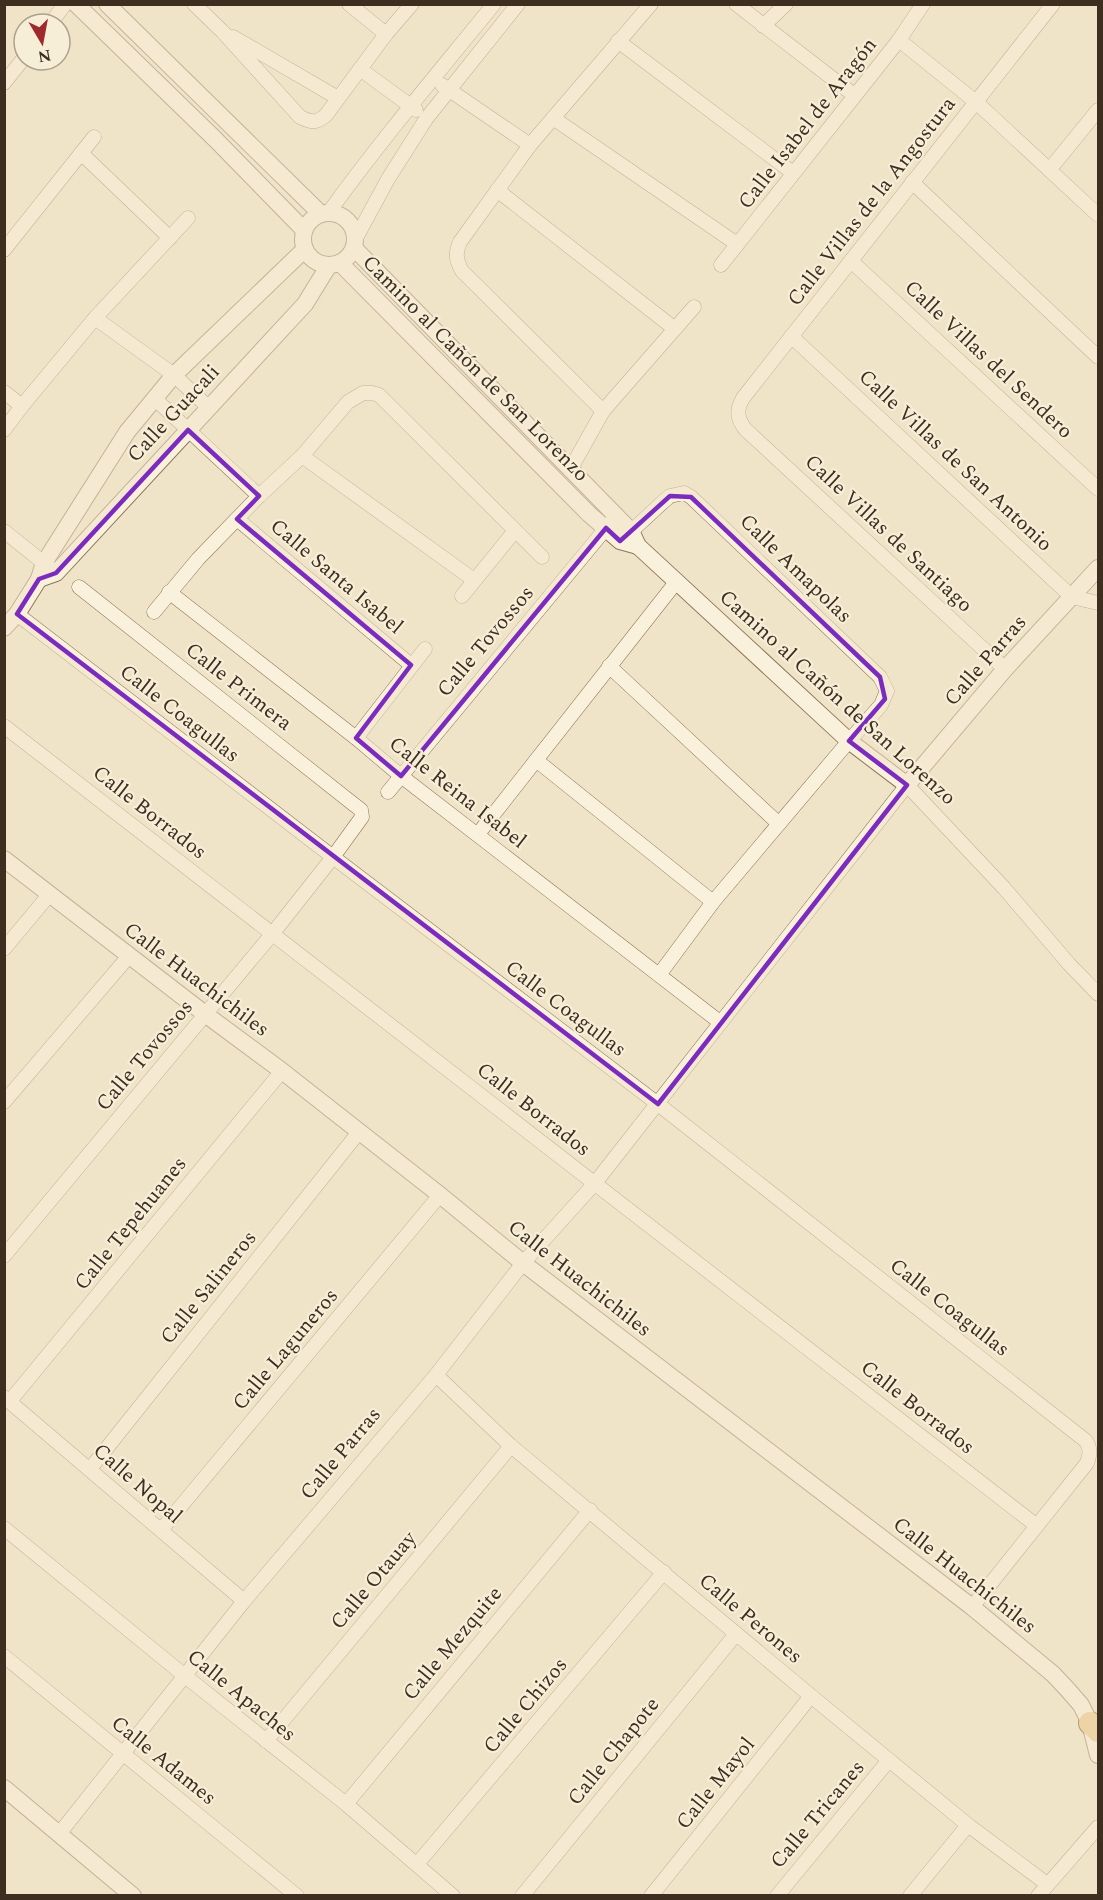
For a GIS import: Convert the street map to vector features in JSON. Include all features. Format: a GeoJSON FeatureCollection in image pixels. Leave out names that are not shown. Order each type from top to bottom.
{"type":"FeatureCollection","features":[{"type":"Feature","properties":{"kind":"street"},"geometry":{"type":"LineString","coordinates":[[76,4],[215,139],[304,230]]}},
{"type":"Feature","properties":{"kind":"street"},"geometry":{"type":"LineString","coordinates":[[107,4],[324,213],[339,214],[348,220],[354,228],[355,243]]}},
{"type":"Feature","properties":{"kind":"street"},"geometry":{"type":"LineString","coordinates":[[194,4],[222,31],[300,117],[309,122],[318,122],[326,115],[386,34],[412,4]]}},
{"type":"Feature","properties":{"kind":"street"},"geometry":{"type":"LineString","coordinates":[[349,4],[386,34]]}},
{"type":"Feature","properties":{"kind":"street"},"geometry":{"type":"LineString","coordinates":[[494,4],[324,213],[309,221],[304,230],[303,240],[304,249],[310,257],[319,263],[335,264],[348,257],[388,179],[426,119],[518,4]]}},
{"type":"Feature","properties":{"kind":"street"},"geometry":{"type":"LineString","coordinates":[[603,411],[462,271],[456,261],[456,250],[459,242],[530,145],[651,4]]}},
{"type":"Feature","properties":{"kind":"street"},"geometry":{"type":"LineString","coordinates":[[736,4],[854,95]]}},
{"type":"Feature","properties":{"kind":"street"},"geometry":{"type":"LineString","coordinates":[[763,26],[786,4]]}},
{"type":"Feature","properties":{"kind":"street","name":"Calle Isabel de Aragón"},"geometry":{"type":"LineString","coordinates":[[721,265],[899,40],[923,4]]}},
{"type":"Feature","properties":{"kind":"street","name":"Calle Villas de la Angostura"},"geometry":{"type":"LineString","coordinates":[[745,429],[739,421],[739,405],[1053,4]]}},
{"type":"Feature","properties":{"kind":"street"},"geometry":{"type":"LineString","coordinates":[[222,31],[338,98]]}},
{"type":"Feature","properties":{"kind":"street"},"geometry":{"type":"LineString","coordinates":[[899,40],[976,102],[1098,215]]}},
{"type":"Feature","properties":{"kind":"street"},"geometry":{"type":"LineString","coordinates":[[618,41],[793,173]]}},
{"type":"Feature","properties":{"kind":"street"},"geometry":{"type":"LineString","coordinates":[[360,69],[426,119]]}},
{"type":"Feature","properties":{"kind":"street"},"geometry":{"type":"LineString","coordinates":[[432,79],[530,145]]}},
{"type":"Feature","properties":{"kind":"street"},"geometry":{"type":"LineString","coordinates":[[1050,169],[1098,110]]}},
{"type":"Feature","properties":{"kind":"street"},"geometry":{"type":"LineString","coordinates":[[552,118],[738,244]]}},
{"type":"Feature","properties":{"kind":"street"},"geometry":{"type":"LineString","coordinates":[[4,250],[94,137]]}},
{"type":"Feature","properties":{"kind":"street"},"geometry":{"type":"LineString","coordinates":[[81,153],[170,238]]}},
{"type":"Feature","properties":{"kind":"street"},"geometry":{"type":"LineString","coordinates":[[912,182],[1098,357]]}},
{"type":"Feature","properties":{"kind":"street"},"geometry":{"type":"LineString","coordinates":[[497,190],[675,328]]}},
{"type":"Feature","properties":{"kind":"street"},"geometry":{"type":"LineString","coordinates":[[4,430],[95,318],[188,218]]}},
{"type":"Feature","properties":{"kind":"street","name":"Camino al Cañón de San Lorenzo"},"geometry":{"type":"LineString","coordinates":[[355,243],[570,470],[611,523],[677,581],[849,741],[907,785],[1004,888],[1061,956],[1098,994]]}},
{"type":"Feature","properties":{"kind":"street","name":"Calle Guacali"},"geometry":{"type":"LineString","coordinates":[[50,568],[72,522],[127,432],[154,398],[174,375],[304,249]]}},
{"type":"Feature","properties":{"kind":"street","name":"Calle Villas del Sendero"},"geometry":{"type":"LineString","coordinates":[[851,261],[1098,489]]}},
{"type":"Feature","properties":{"kind":"street","name":"Camino al Cañón de San Lorenzo"},"geometry":{"type":"LineString","coordinates":[[335,264],[589,514],[611,523]]}},
{"type":"Feature","properties":{"kind":"street","name":"Calle Guacali"},"geometry":{"type":"LineString","coordinates":[[4,628],[17,614],[39,579],[89,537],[305,304],[335,264]]}},
{"type":"Feature","properties":{"kind":"street"},"geometry":{"type":"LineString","coordinates":[[570,470],[603,411],[694,307]]}},
{"type":"Feature","properties":{"kind":"street"},"geometry":{"type":"LineString","coordinates":[[95,318],[174,375],[208,407]]}},
{"type":"Feature","properties":{"kind":"street","name":"Calle Villas de San Antonio"},"geometry":{"type":"LineString","coordinates":[[791,336],[1072,597],[1098,603]]}},
{"type":"Feature","properties":{"kind":"street"},"geometry":{"type":"LineString","coordinates":[[4,392],[22,406]]}},
{"type":"Feature","properties":{"kind":"street"},"geometry":{"type":"LineString","coordinates":[[154,612],[198,559],[259,496],[302,456],[348,402],[363,393],[379,395],[514,532],[542,557]]}},
{"type":"Feature","properties":{"kind":"street"},"geometry":{"type":"LineString","coordinates":[[154,398],[259,496]]}},
{"type":"Feature","properties":{"kind":"street","name":"Calle Villas de Santiago"},"geometry":{"type":"LineString","coordinates":[[745,429],[1005,669]]}},
{"type":"Feature","properties":{"kind":"street"},"geometry":{"type":"LineString","coordinates":[[302,456],[474,580]]}},
{"type":"Feature","properties":{"kind":"street","name":"Calle Amapolas"},"geometry":{"type":"LineString","coordinates":[[630,540],[670,496],[684,493],[700,505],[880,677],[887,691],[885,699],[849,741]]}},
{"type":"Feature","properties":{"kind":"street","name":"Calle Santa Isabel"},"geometry":{"type":"LineString","coordinates":[[237,519],[411,665]]}},
{"type":"Feature","properties":{"kind":"street"},"geometry":{"type":"LineString","coordinates":[[72,522],[89,537]]}},
{"type":"Feature","properties":{"kind":"street","name":"Calle Tovossos"},"geometry":{"type":"LineString","coordinates":[[388,792],[611,523]]}},
{"type":"Feature","properties":{"kind":"street"},"geometry":{"type":"LineString","coordinates":[[4,531],[50,568]]}},
{"type":"Feature","properties":{"kind":"street"},"geometry":{"type":"LineString","coordinates":[[462,596],[514,532]]}},
{"type":"Feature","properties":{"kind":"street","name":"Calle Parras"},"geometry":{"type":"LineString","coordinates":[[58,1834],[244,1601],[436,1375],[523,1263],[595,1183],[907,785],[1005,669],[1098,568]]}},
{"type":"Feature","properties":{"kind":"street"},"geometry":{"type":"LineString","coordinates":[[478,834],[677,581]]}},
{"type":"Feature","properties":{"kind":"street","name":"Calle Primera"},"geometry":{"type":"LineString","coordinates":[[79,586],[357,807],[362,814],[358,823]]}},
{"type":"Feature","properties":{"kind":"street","name":"Calle Reina Isabel"},"geometry":{"type":"LineString","coordinates":[[169,592],[356,738],[401,776],[721,1023]]}},
{"type":"Feature","properties":{"kind":"street","name":"Calle Coagullas"},"geometry":{"type":"LineString","coordinates":[[17,614],[658,1104],[1086,1441],[1090,1447],[1087,1463],[1037,1526]]}},
{"type":"Feature","properties":{"kind":"street","name":"Calle Santa Isabel"},"geometry":{"type":"LineString","coordinates":[[356,738],[425,649]]}},
{"type":"Feature","properties":{"kind":"street"},"geometry":{"type":"LineString","coordinates":[[609,666],[779,824]]}},
{"type":"Feature","properties":{"kind":"street","name":"Calle Borrados"},"geometry":{"type":"LineString","coordinates":[[4,726],[1037,1526]]}},
{"type":"Feature","properties":{"kind":"street"},"geometry":{"type":"LineString","coordinates":[[659,975],[713,902],[849,741]]}},
{"type":"Feature","properties":{"kind":"street"},"geometry":{"type":"LineString","coordinates":[[536,760],[713,902]]}},
{"type":"Feature","properties":{"kind":"street","name":"Calle Tovossos"},"geometry":{"type":"LineString","coordinates":[[4,1256],[273,933],[358,823]]}},
{"type":"Feature","properties":{"kind":"street","name":"Calle Huachichiles"},"geometry":{"type":"LineString","coordinates":[[4,860],[282,1071],[523,1263],[972,1607],[1053,1674],[1081,1705],[1094,1727],[1098,1755]]}},
{"type":"Feature","properties":{"kind":"street"},"geometry":{"type":"LineString","coordinates":[[4,949],[49,895]]}},
{"type":"Feature","properties":{"kind":"street"},"geometry":{"type":"LineString","coordinates":[[4,1102],[129,956]]}},
{"type":"Feature","properties":{"kind":"street","name":"Calle Tepehuanes"},"geometry":{"type":"LineString","coordinates":[[7,1399],[282,1071]]}},
{"type":"Feature","properties":{"kind":"street","name":"Calle Salineros"},"geometry":{"type":"LineString","coordinates":[[90,1469],[359,1132]]}},
{"type":"Feature","properties":{"kind":"street","name":"Calle Laguneros"},"geometry":{"type":"LineString","coordinates":[[161,1530],[440,1195]]}},
{"type":"Feature","properties":{"kind":"street","name":"Calle Perones"},"geometry":{"type":"LineString","coordinates":[[436,1375],[511,1446],[736,1634],[968,1825],[1047,1884]]}},
{"type":"Feature","properties":{"kind":"street","name":"Calle Nopal"},"geometry":{"type":"LineString","coordinates":[[7,1399],[244,1601]]}},
{"type":"Feature","properties":{"kind":"street","name":"Calle Otauay"},"geometry":{"type":"LineString","coordinates":[[266,1741],[511,1446]]}},
{"type":"Feature","properties":{"kind":"street","name":"Calle Mezquite"},"geometry":{"type":"LineString","coordinates":[[346,1804],[590,1510]]}},
{"type":"Feature","properties":{"kind":"street"},"geometry":{"type":"LineString","coordinates":[[972,1607],[1037,1526]]}},
{"type":"Feature","properties":{"kind":"street","name":"Calle Apaches"},"geometry":{"type":"LineString","coordinates":[[4,1528],[346,1804],[453,1896]]}},
{"type":"Feature","properties":{"kind":"street","name":"Calle Chizos"},"geometry":{"type":"LineString","coordinates":[[417,1864],[664,1572]]}},
{"type":"Feature","properties":{"kind":"street","name":"Calle Chapote"},"geometry":{"type":"LineString","coordinates":[[522,1896],[736,1634]]}},
{"type":"Feature","properties":{"kind":"street","name":"Calle Adames"},"geometry":{"type":"LineString","coordinates":[[4,1656],[297,1896]]}},
{"type":"Feature","properties":{"kind":"street","name":"Calle Mayol"},"geometry":{"type":"LineString","coordinates":[[651,1896],[811,1696]]}},
{"type":"Feature","properties":{"kind":"street","name":"Calle Tricanes"},"geometry":{"type":"LineString","coordinates":[[777,1896],[889,1760]]}},
{"type":"Feature","properties":{"kind":"street"},"geometry":{"type":"LineString","coordinates":[[4,1788],[133,1896]]}},
{"type":"Feature","properties":{"kind":"street"},"geometry":{"type":"LineString","coordinates":[[910,1896],[968,1825]]}},
{"type":"Feature","properties":{"kind":"street"},"geometry":{"type":"LineString","coordinates":[[1038,1896],[1098,1827]]}},
{"type":"Feature","properties":{"kind":"highlighted area"},"geometry":{"type":"Polygon","coordinates":[[[188,430],[259,496],[237,519],[411,665],[356,738],[401,776],[606,528],[620,541],[670,496],[691,497],[880,677],[885,699],[849,741],[907,785],[658,1104],[17,614],[39,579],[56,573],[188,430]]]}}]}
